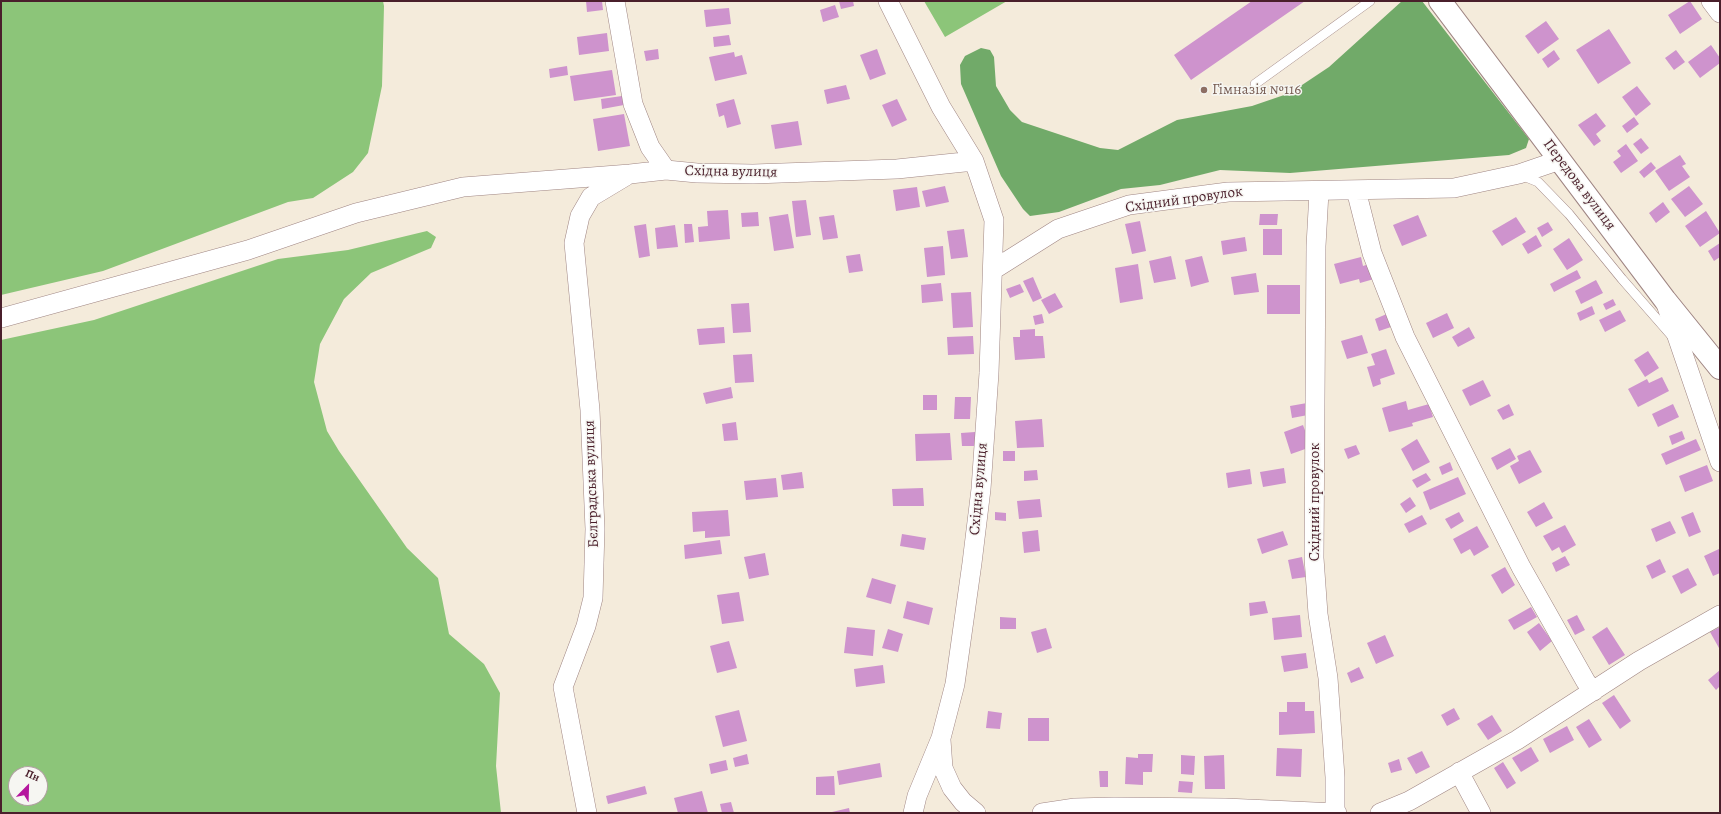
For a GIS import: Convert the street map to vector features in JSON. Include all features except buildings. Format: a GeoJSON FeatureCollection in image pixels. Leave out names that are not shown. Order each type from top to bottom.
{"type":"FeatureCollection","features":[{"type":"Feature","properties":{"kind":"street","name":"Східна вулиця"},"geometry":{"type":"LineString","coordinates":[[615,1],[633,104],[650,147],[666,170],[697,173],[753,174],[897,169],[974,161]]}},
{"type":"Feature","properties":{"kind":"street","name":"Східна вулиця"},"geometry":{"type":"LineString","coordinates":[[888,1],[942,107],[974,161],[994,220],[994,270],[981,490],[955,684],[941,738],[917,796],[913,813]]}},
{"type":"Feature","properties":{"kind":"street","name":"Передова вулиця"},"geometry":{"type":"LineString","coordinates":[[1440,1],[1665,300],[1720,368]]}},
{"type":"Feature","properties":{"kind":"street"},"geometry":{"type":"LineString","coordinates":[[1711,1],[1720,13]]}},
{"type":"Feature","properties":{"kind":"street","name":"Східний провулок"},"geometry":{"type":"LineString","coordinates":[[994,270],[1058,229],[1129,205],[1228,192],[1319,192],[1454,188],[1520,174],[1560,160]]}},
{"type":"Feature","properties":{"kind":"street"},"geometry":{"type":"LineString","coordinates":[[1,318],[248,250],[356,213],[463,187],[666,170]]}},
{"type":"Feature","properties":{"kind":"street","name":"Бєлградська вулиця"},"geometry":{"type":"LineString","coordinates":[[587,813],[563,687],[586,626],[593,598],[595,529],[590,410],[574,243],[580,216],[591,197],[630,174]]}},
{"type":"Feature","properties":{"kind":"street"},"geometry":{"type":"LineString","coordinates":[[1356,190],[1372,253],[1405,337],[1521,567],[1586,682],[1594,691]]}},
{"type":"Feature","properties":{"kind":"street","name":"Східний провулок"},"geometry":{"type":"LineString","coordinates":[[1042,813],[1075,808],[1114,810],[1225,808],[1336,813],[1328,678],[1318,614],[1314,558],[1316,246],[1319,192]]}},
{"type":"Feature","properties":{"kind":"street"},"geometry":{"type":"LineString","coordinates":[[1665,300],[1720,462]]}},
{"type":"Feature","properties":{"kind":"street"},"geometry":{"type":"LineString","coordinates":[[1380,813],[1409,802],[1517,740],[1639,661],[1720,616]]}},
{"type":"Feature","properties":{"kind":"street"},"geometry":{"type":"LineString","coordinates":[[941,738],[943,768],[952,788],[963,802],[976,813]]}},
{"type":"Feature","properties":{"kind":"street"},"geometry":{"type":"LineString","coordinates":[[1459,772],[1481,813]]}},
{"type":"Feature","properties":{"kind":"lane"},"geometry":{"type":"LineString","coordinates":[[1255,84],[1370,1]]}},
{"type":"Feature","properties":{"kind":"lane"},"geometry":{"type":"LineString","coordinates":[[1520,174],[1538,182],[1569,214],[1622,279],[1681,347]]}},
{"type":"Feature","properties":{"kind":"green space"},"geometry":{"type":"Polygon","coordinates":[[[1,1],[383,1],[382,86],[368,153],[353,172],[313,198],[288,202],[103,271],[1,295],[1,1]]]}},
{"type":"Feature","properties":{"kind":"green space"},"geometry":{"type":"Polygon","coordinates":[[[924,1],[1007,1],[945,37],[924,1]]]}},
{"type":"Feature","properties":{"kind":"green space"},"geometry":{"type":"Polygon","coordinates":[[[1402,1],[1422,1],[1529,139],[1526,148],[1509,155],[1290,173],[1220,170],[1160,185],[1121,189],[1059,212],[1030,216],[1023,209],[1001,176],[961,84],[960,65],[965,56],[981,48],[990,50],[994,57],[996,86],[1010,110],[1022,122],[1100,148],[1118,150],[1177,120],[1252,106],[1290,93],[1329,67],[1402,1]]]}},
{"type":"Feature","properties":{"kind":"green space"},"geometry":{"type":"Polygon","coordinates":[[[427,231],[436,237],[431,248],[371,273],[344,299],[320,344],[314,382],[327,431],[339,451],[407,548],[438,578],[449,634],[484,664],[500,693],[496,766],[501,813],[1,813],[1,340],[94,320],[278,259],[348,250],[427,231]]]}},
{"type":"Feature","properties":{"kind":"place","name":"Гімназія №116"},"geometry":{"type":"Point","coordinates":[1204,90]}}]}
